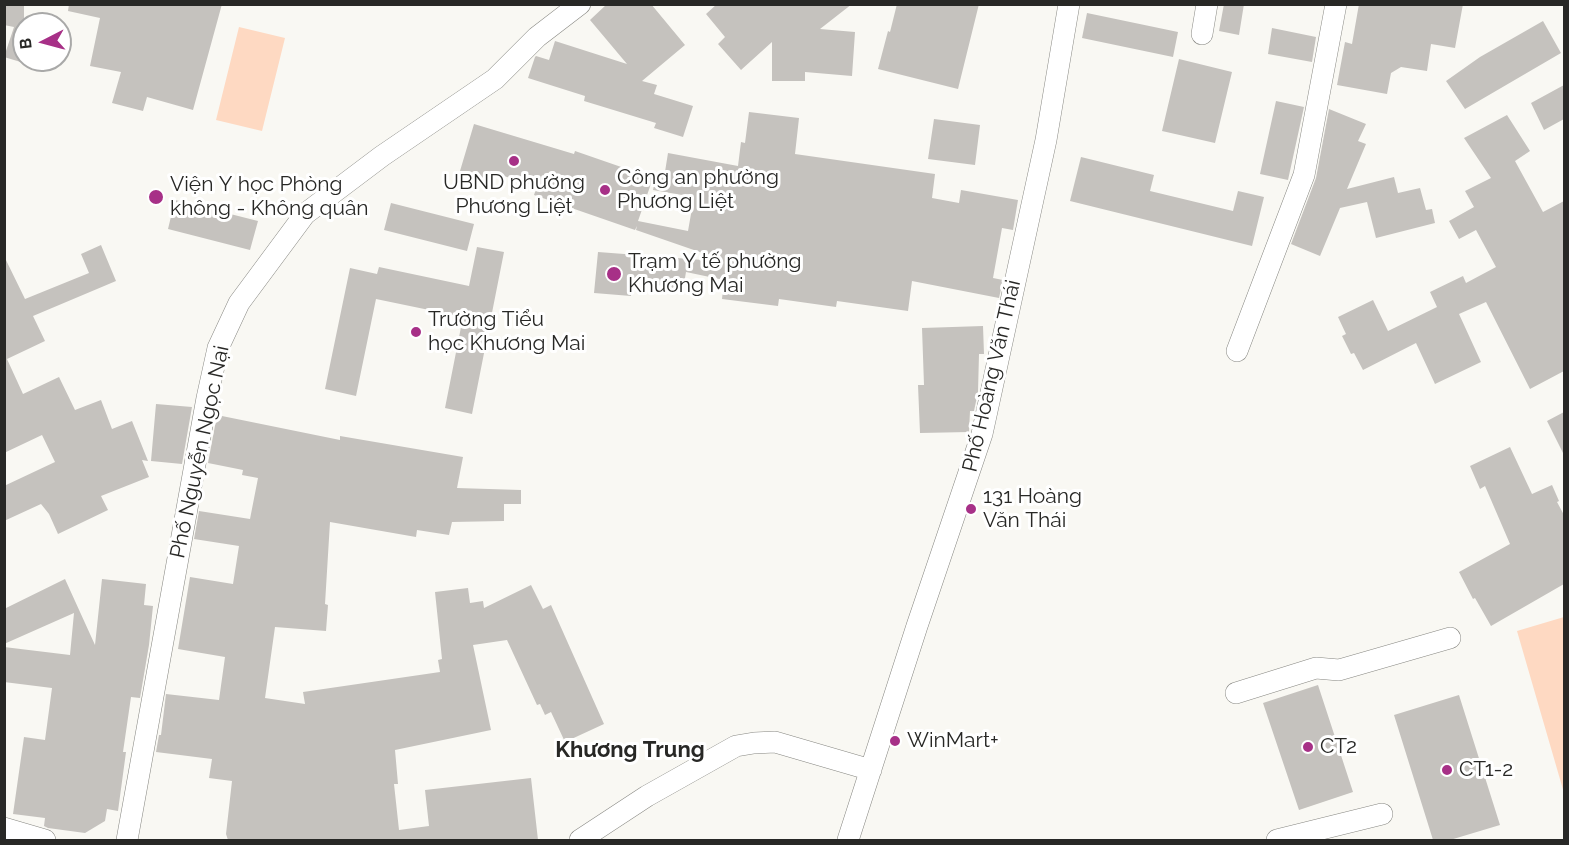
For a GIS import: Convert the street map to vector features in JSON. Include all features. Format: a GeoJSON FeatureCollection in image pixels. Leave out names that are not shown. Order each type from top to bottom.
{"type":"FeatureCollection","features":[{"type":"Feature","properties":{"kind":"street","name":"Phố Nguyễn Ngọc Nại"},"geometry":{"type":"LineString","coordinates":[[127,840],[207,398],[218,348],[239,303],[306,214],[382,156],[495,78],[537,37],[580,4]]}},
{"type":"Feature","properties":{"kind":"street","name":"Phố Hoàng Văn Thái"},"geometry":{"type":"LineString","coordinates":[[848,840],[982,434],[1046,140],[1069,4]]}},
{"type":"Feature","properties":{"kind":"street"},"geometry":{"type":"LineString","coordinates":[[1202,34],[1207,4]]}},
{"type":"Feature","properties":{"kind":"street"},"geometry":{"type":"LineString","coordinates":[[1237,351],[1304,175],[1335,4]]}},
{"type":"Feature","properties":{"kind":"street"},"geometry":{"type":"LineString","coordinates":[[1236,693],[1316,668],[1339,670],[1450,638]]}},
{"type":"Feature","properties":{"kind":"street"},"geometry":{"type":"LineString","coordinates":[[580,840],[647,796],[736,746],[754,742],[775,742],[871,770]]}},
{"type":"Feature","properties":{"kind":"street"},"geometry":{"type":"LineString","coordinates":[[1277,840],[1382,814]]}},
{"type":"Feature","properties":{"kind":"street"},"geometry":{"type":"LineString","coordinates":[[4,828],[45,840]]}},
{"type":"Feature","properties":{"kind":"shaded area"},"geometry":{"type":"Polygon","coordinates":[[[239,27],[285,38],[262,131],[216,120],[239,27]]]}},
{"type":"Feature","properties":{"kind":"shaded area"},"geometry":{"type":"Polygon","coordinates":[[[1564,617],[1564,793],[1517,631],[1564,617]]]}},
{"type":"Feature","properties":{"kind":"building"},"geometry":{"type":"Polygon","coordinates":[[[4,4],[24,4],[24,12],[12,12],[12,27],[4,25],[4,4]]]}},
{"type":"Feature","properties":{"kind":"building"},"geometry":{"type":"Polygon","coordinates":[[[69,4],[222,4],[193,110],[147,97],[143,111],[112,103],[121,72],[90,66],[100,18],[68,11],[69,4]]]}},
{"type":"Feature","properties":{"kind":"building"},"geometry":{"type":"Polygon","coordinates":[[[607,4],[651,4],[685,45],[642,81],[657,85],[654,94],[693,106],[683,137],[654,128],[656,123],[584,101],[585,96],[528,78],[535,57],[549,60],[555,41],[627,64],[590,20],[607,4]]]}},
{"type":"Feature","properties":{"kind":"building"},"geometry":{"type":"Polygon","coordinates":[[[717,4],[852,4],[820,29],[855,32],[852,76],[805,72],[805,81],[772,81],[772,42],[741,70],[718,44],[725,37],[706,14],[717,4]]]}},
{"type":"Feature","properties":{"kind":"building"},"geometry":{"type":"Polygon","coordinates":[[[897,4],[979,4],[958,89],[878,69],[897,4]]]}},
{"type":"Feature","properties":{"kind":"building"},"geometry":{"type":"Polygon","coordinates":[[[1224,4],[1244,4],[1239,35],[1219,31],[1224,4]]]}},
{"type":"Feature","properties":{"kind":"building"},"geometry":{"type":"Polygon","coordinates":[[[1359,4],[1463,4],[1455,48],[1431,44],[1427,71],[1401,67],[1391,73],[1387,94],[1337,85],[1345,42],[1352,44],[1359,4]]]}},
{"type":"Feature","properties":{"kind":"building"},"geometry":{"type":"Polygon","coordinates":[[[1087,13],[1178,32],[1173,57],[1082,38],[1087,13]]]}},
{"type":"Feature","properties":{"kind":"building"},"geometry":{"type":"Polygon","coordinates":[[[1543,21],[1561,53],[1465,109],[1446,81],[1480,57],[1543,21]]]}},
{"type":"Feature","properties":{"kind":"building"},"geometry":{"type":"Polygon","coordinates":[[[1272,28],[1316,37],[1312,62],[1268,54],[1272,28]]]}},
{"type":"Feature","properties":{"kind":"building"},"geometry":{"type":"Polygon","coordinates":[[[12,33],[12,59],[4,57],[12,33]]]}},
{"type":"Feature","properties":{"kind":"building"},"geometry":{"type":"Polygon","coordinates":[[[1179,59],[1232,72],[1215,143],[1162,131],[1179,59]]]}},
{"type":"Feature","properties":{"kind":"building"},"geometry":{"type":"Polygon","coordinates":[[[1564,85],[1564,119],[1544,130],[1531,103],[1564,85]]]}},
{"type":"Feature","properties":{"kind":"building"},"geometry":{"type":"Polygon","coordinates":[[[1276,101],[1304,107],[1288,180],[1260,174],[1276,101]]]}},
{"type":"Feature","properties":{"kind":"building"},"geometry":{"type":"Polygon","coordinates":[[[1329,109],[1366,124],[1358,141],[1366,144],[1347,189],[1394,177],[1398,193],[1420,188],[1426,210],[1432,209],[1435,223],[1376,238],[1367,202],[1340,208],[1320,256],[1291,244],[1316,178],[1329,109]]]}},
{"type":"Feature","properties":{"kind":"building"},"geometry":{"type":"Polygon","coordinates":[[[749,112],[799,118],[795,154],[935,174],[932,198],[959,203],[961,190],[1018,200],[1013,230],[1002,228],[993,278],[1003,280],[999,298],[912,281],[908,311],[837,301],[836,307],[779,299],[778,306],[722,299],[724,280],[686,272],[683,290],[632,280],[631,296],[594,293],[598,252],[716,261],[717,258],[636,230],[637,226],[635,230],[534,195],[537,186],[487,171],[484,179],[460,171],[474,124],[574,154],[575,151],[653,178],[638,221],[688,231],[694,197],[653,190],[656,176],[664,178],[668,153],[738,166],[741,142],[745,143],[749,112]]]}},
{"type":"Feature","properties":{"kind":"building"},"geometry":{"type":"Polygon","coordinates":[[[1507,115],[1530,151],[1515,161],[1543,212],[1564,201],[1564,371],[1530,389],[1486,302],[1459,314],[1481,362],[1435,384],[1416,343],[1363,370],[1354,353],[1351,354],[1342,336],[1346,334],[1338,317],[1373,300],[1388,331],[1437,307],[1430,292],[1463,276],[1466,283],[1496,267],[1476,230],[1459,239],[1449,221],[1474,207],[1465,191],[1491,178],[1464,138],[1507,115]]]}},
{"type":"Feature","properties":{"kind":"building"},"geometry":{"type":"Polygon","coordinates":[[[934,119],[980,125],[975,165],[928,159],[934,119]]]}},
{"type":"Feature","properties":{"kind":"building"},"geometry":{"type":"Polygon","coordinates":[[[1081,157],[1154,175],[1150,191],[1233,211],[1238,191],[1264,197],[1252,246],[1070,201],[1081,157]]]}},
{"type":"Feature","properties":{"kind":"building"},"geometry":{"type":"Polygon","coordinates":[[[175,200],[258,221],[250,250],[168,229],[175,200]]]}},
{"type":"Feature","properties":{"kind":"building"},"geometry":{"type":"Polygon","coordinates":[[[391,203],[474,224],[467,251],[384,230],[391,203]]]}},
{"type":"Feature","properties":{"kind":"building"},"geometry":{"type":"Polygon","coordinates":[[[101,245],[116,281],[33,316],[45,341],[7,359],[23,394],[59,377],[75,410],[101,400],[112,429],[132,421],[148,461],[142,460],[149,477],[101,496],[108,510],[58,534],[49,514],[41,504],[4,521],[4,486],[55,462],[42,435],[4,453],[4,256],[25,299],[89,273],[81,254],[101,245]]]}},
{"type":"Feature","properties":{"kind":"building"},"geometry":{"type":"Polygon","coordinates":[[[477,247],[504,252],[472,414],[445,408],[463,317],[376,299],[356,396],[325,389],[350,268],[377,274],[379,267],[469,286],[477,247]]]}},
{"type":"Feature","properties":{"kind":"building"},"geometry":{"type":"Polygon","coordinates":[[[983,326],[984,354],[979,354],[978,392],[974,411],[970,411],[969,432],[920,433],[918,385],[924,385],[922,328],[983,326]]]}},
{"type":"Feature","properties":{"kind":"building"},"geometry":{"type":"Polygon","coordinates":[[[156,404],[192,407],[182,464],[151,461],[156,404]]]}},
{"type":"Feature","properties":{"kind":"building"},"geometry":{"type":"Polygon","coordinates":[[[1564,412],[1564,455],[1547,421],[1564,412]]]}},
{"type":"Feature","properties":{"kind":"building"},"geometry":{"type":"Polygon","coordinates":[[[217,415],[340,440],[340,436],[463,457],[457,488],[521,490],[521,504],[504,504],[504,521],[452,522],[449,535],[417,530],[416,537],[330,522],[325,604],[328,605],[326,631],[275,627],[265,698],[305,704],[303,692],[440,672],[438,660],[442,659],[435,592],[468,588],[470,603],[483,601],[484,608],[531,585],[543,609],[551,605],[604,724],[565,742],[551,712],[545,715],[540,704],[537,705],[507,640],[473,645],[491,730],[395,750],[398,784],[394,784],[399,830],[429,826],[425,790],[531,778],[538,840],[228,840],[226,834],[232,781],[209,778],[212,759],[156,752],[159,735],[161,735],[166,694],[219,700],[225,657],[178,649],[190,577],[233,584],[239,546],[194,539],[199,511],[250,519],[258,478],[242,475],[243,470],[208,463],[217,415]]]}},
{"type":"Feature","properties":{"kind":"building"},"geometry":{"type":"Polygon","coordinates":[[[1510,447],[1532,494],[1552,485],[1559,501],[1557,502],[1564,515],[1564,584],[1491,626],[1459,572],[1510,544],[1485,486],[1480,489],[1470,466],[1510,447]]]}},
{"type":"Feature","properties":{"kind":"building"},"geometry":{"type":"Polygon","coordinates":[[[65,579],[95,645],[102,579],[146,584],[144,605],[153,606],[140,698],[131,697],[118,811],[107,809],[105,821],[85,833],[48,828],[44,826],[45,818],[13,814],[24,737],[45,740],[52,688],[4,682],[4,647],[70,655],[74,613],[4,644],[4,609],[65,579]]]}},
{"type":"Feature","properties":{"kind":"building","name":"CT2"},"geometry":{"type":"Polygon","coordinates":[[[1318,685],[1353,792],[1299,810],[1263,703],[1318,685]]]}},
{"type":"Feature","properties":{"kind":"building","name":"CT1-2"},"geometry":{"type":"Polygon","coordinates":[[[1459,695],[1500,825],[1450,840],[1433,840],[1394,715],[1459,695]]]}},
{"type":"Feature","properties":{"kind":"place","name":"UBND phường Phương Liệt"},"geometry":{"type":"Point","coordinates":[514,161]}},
{"type":"Feature","properties":{"kind":"place","name":"Công an phường Phương Liệt"},"geometry":{"type":"Point","coordinates":[605,190]}},
{"type":"Feature","properties":{"kind":"place","name":"Viện Y học Phòng không - Không quân"},"geometry":{"type":"Point","coordinates":[156,197]}},
{"type":"Feature","properties":{"kind":"place","name":"Trạm Y tế phường Khương Mai"},"geometry":{"type":"Point","coordinates":[614,274]}},
{"type":"Feature","properties":{"kind":"place","name":"Trường Tiểu học Khương Mai"},"geometry":{"type":"Point","coordinates":[416,332]}},
{"type":"Feature","properties":{"kind":"place","name":"131 Hoàng Văn Thái"},"geometry":{"type":"Point","coordinates":[971,509]}},
{"type":"Feature","properties":{"kind":"place","name":"WinMart+"},"geometry":{"type":"Point","coordinates":[895,741]}},
{"type":"Feature","properties":{"kind":"place","name":"CT2"},"geometry":{"type":"Point","coordinates":[1308,747]}},
{"type":"Feature","properties":{"kind":"place","name":"CT1-2"},"geometry":{"type":"Point","coordinates":[1447,770]}},
{"type":"Feature","properties":{"kind":"district","name":"Khương Trung"},"geometry":{"type":"Point","coordinates":[630,750]}}]}
